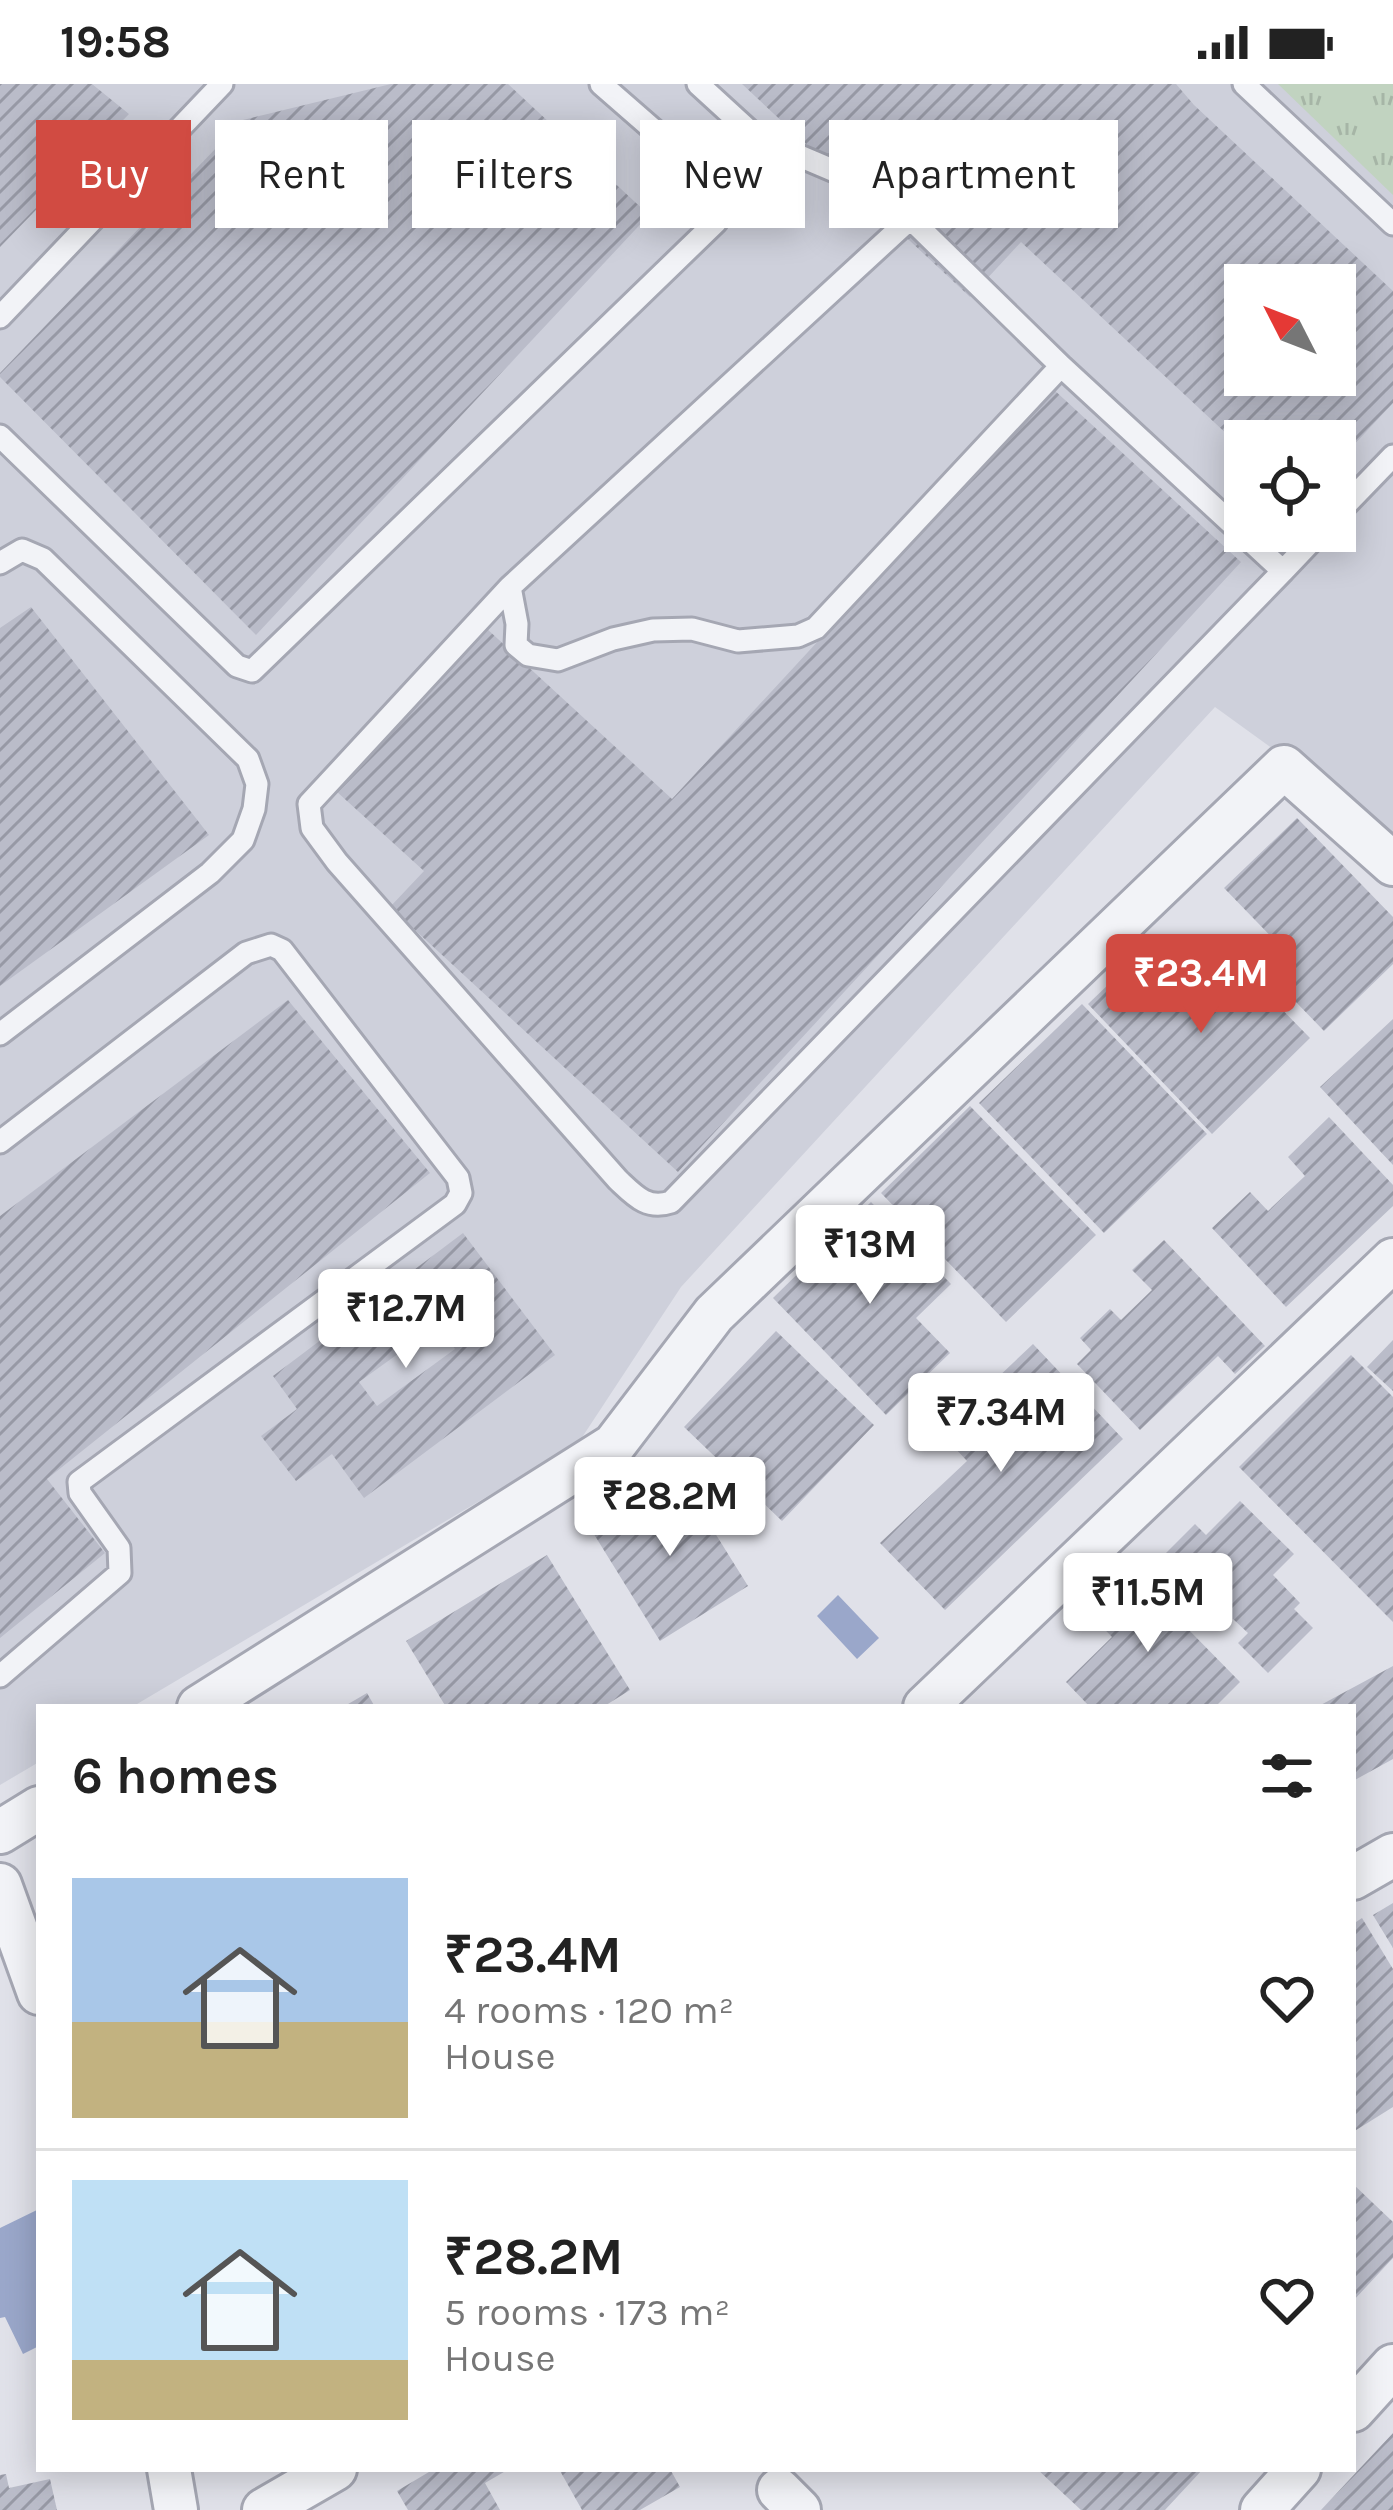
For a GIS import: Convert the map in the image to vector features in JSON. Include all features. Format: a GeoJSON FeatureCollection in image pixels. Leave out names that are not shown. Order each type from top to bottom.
{"type":"FeatureCollection","features":[{"type":"Feature","properties":{"kind":"street"},"geometry":{"type":"LineString","coordinates":[[204,1704],[614,1445],[714,1314],[1284,767],[1393,864]]}},
{"type":"Feature","properties":{"kind":"street"},"geometry":{"type":"LineString","coordinates":[[928,1704],[1393,1260]]}},
{"type":"Feature","properties":{"kind":"street"},"geometry":{"type":"LineString","coordinates":[[0,1832],[36,1810]]}},
{"type":"Feature","properties":{"kind":"street"},"geometry":{"type":"LineString","coordinates":[[1356,1876],[1393,1855]]}},
{"type":"Feature","properties":{"kind":"street"},"geometry":{"type":"LineString","coordinates":[[0,1885],[36,1985]]}},
{"type":"Feature","properties":{"kind":"street"},"geometry":{"type":"LineString","coordinates":[[1356,2407],[1393,2366]]}},
{"type":"Feature","properties":{"kind":"street"},"geometry":{"type":"LineString","coordinates":[[170,2472],[176,2510]]}},
{"type":"Feature","properties":{"kind":"street"},"geometry":{"type":"LineString","coordinates":[[264,2510],[330,2472]]}},
{"type":"Feature","properties":{"kind":"street"},"geometry":{"type":"LineString","coordinates":[[1262,2510],[1296,2472]]}},
{"type":"Feature","properties":{"kind":"lane"},"geometry":{"type":"LineString","coordinates":[[0,317],[222,84]]}},
{"type":"Feature","properties":{"kind":"lane"},"geometry":{"type":"LineString","coordinates":[[0,436],[237,666],[252,671],[716,222],[721,203],[711,180],[601,84]]}},
{"type":"Feature","properties":{"kind":"lane"},"geometry":{"type":"LineString","coordinates":[[698,84],[757,138],[829,169]]}},
{"type":"Feature","properties":{"kind":"lane"},"geometry":{"type":"LineString","coordinates":[[1244,84],[1393,224]]}},
{"type":"Feature","properties":{"kind":"lane"},"geometry":{"type":"LineString","coordinates":[[900,228],[510,587],[309,804],[312,828],[337,862],[641,1202],[657,1206],[671,1202],[1301,552]]}},
{"type":"Feature","properties":{"kind":"lane"},"geometry":{"type":"LineString","coordinates":[[919,228],[1060,366],[1283,571]]}},
{"type":"Feature","properties":{"kind":"lane"},"geometry":{"type":"LineString","coordinates":[[510,587],[516,645],[529,655],[558,660],[653,630],[692,629],[738,641],[798,636],[816,628],[848,596],[1060,366]]}},
{"type":"Feature","properties":{"kind":"lane"},"geometry":{"type":"LineString","coordinates":[[1356,494],[1393,456]]}},
{"type":"Feature","properties":{"kind":"lane"},"geometry":{"type":"LineString","coordinates":[[0,563],[22,550],[43,559],[248,759],[257,784],[243,839],[209,873],[0,1034]]}},
{"type":"Feature","properties":{"kind":"lane"},"geometry":{"type":"LineString","coordinates":[[0,1142],[246,953],[271,945],[282,950],[445,1161],[458,1178],[461,1193],[455,1204],[79,1482],[80,1493],[119,1548],[120,1573],[0,1676]]}},
{"type":"Feature","properties":{"kind":"shaded area"},"geometry":{"type":"Polygon","coordinates":[[[0,84],[1393,84],[1393,836],[1215,707],[681,1287],[579,1442],[137,1704],[36,1704],[36,1764],[0,1785],[0,84]]]}},
{"type":"Feature","properties":{"kind":"green space"},"geometry":{"type":"Polygon","coordinates":[[[1278,84],[1393,84],[1393,195],[1278,84]]]}},
{"type":"Feature","properties":{"kind":"water"},"geometry":{"type":"Polygon","coordinates":[[[838,1595],[879,1638],[857,1659],[817,1616],[838,1595]]]}},
{"type":"Feature","properties":{"kind":"water"},"geometry":{"type":"Polygon","coordinates":[[[36,2210],[36,2348],[23,2354],[5,2317],[0,2318],[0,2228],[36,2210]]]}},
{"type":"Feature","properties":{"kind":"building"},"geometry":{"type":"Polygon","coordinates":[[[0,84],[92,84],[129,114],[123,120],[36,120],[36,210],[0,247],[0,84]]]}},
{"type":"Feature","properties":{"kind":"building"},"geometry":{"type":"Polygon","coordinates":[[[391,84],[508,84],[547,120],[412,120],[412,228],[616,228],[616,184],[640,207],[640,225],[256,635],[0,377],[139,228],[191,228],[191,174],[215,149],[215,228],[388,228],[388,120],[243,120],[391,84]]]}},
{"type":"Feature","properties":{"kind":"building"},"geometry":{"type":"Polygon","coordinates":[[[742,84],[1176,84],[1393,291],[1393,403],[1356,443],[1356,420],[1224,420],[1224,431],[1021,242],[970,297],[896,228],[1118,228],[1118,120],[829,120],[829,165],[805,143],[805,120],[781,120],[742,84]]]}},
{"type":"Feature","properties":{"kind":"building"},"geometry":{"type":"Polygon","coordinates":[[[1052,388],[1224,546],[1224,552],[1241,562],[678,1172],[390,907],[424,871],[336,791],[486,628],[672,799],[1052,388]]]}},
{"type":"Feature","properties":{"kind":"building"},"geometry":{"type":"Polygon","coordinates":[[[31,607],[209,835],[0,986],[0,628],[31,607]]]}},
{"type":"Feature","properties":{"kind":"building"},"geometry":{"type":"Polygon","coordinates":[[[1297,818],[1393,917],[1393,964],[1324,1031],[1265,970],[1285,951],[1224,888],[1297,818]]]}},
{"type":"Feature","properties":{"kind":"building"},"geometry":{"type":"Polygon","coordinates":[[[1134,960],[1157,985],[1170,973],[1186,990],[1215,962],[1242,990],[1253,980],[1310,1038],[1212,1134],[1088,1004],[1134,960]]]}},
{"type":"Feature","properties":{"kind":"building"},"geometry":{"type":"Polygon","coordinates":[[[288,1000],[430,1173],[47,1479],[105,1553],[0,1638],[0,1216],[288,1000]]]}},
{"type":"Feature","properties":{"kind":"building"},"geometry":{"type":"Polygon","coordinates":[[[1082,1004],[1207,1134],[1104,1233],[979,1103],[1082,1004]]]}},
{"type":"Feature","properties":{"kind":"building"},"geometry":{"type":"Polygon","coordinates":[[[1393,1019],[1393,1165],[1320,1087],[1393,1019]]]}},
{"type":"Feature","properties":{"kind":"building"},"geometry":{"type":"Polygon","coordinates":[[[970,1106],[1096,1235],[1006,1322],[881,1193],[970,1106]]]}},
{"type":"Feature","properties":{"kind":"building"},"geometry":{"type":"Polygon","coordinates":[[[1329,1117],[1393,1185],[1393,1206],[1286,1307],[1212,1228],[1250,1192],[1268,1211],[1305,1176],[1288,1157],[1329,1117]]]}},
{"type":"Feature","properties":{"kind":"building"},"geometry":{"type":"Polygon","coordinates":[[[871,1202],[951,1284],[916,1318],[950,1353],[886,1415],[773,1298],[871,1202]]]}},
{"type":"Feature","properties":{"kind":"building"},"geometry":{"type":"Polygon","coordinates":[[[463,1233],[555,1355],[364,1498],[332,1454],[296,1481],[261,1436],[297,1409],[273,1376],[463,1233]],[[438,1325],[359,1382],[377,1406],[455,1349],[438,1325]]]}},
{"type":"Feature","properties":{"kind":"building"},"geometry":{"type":"Polygon","coordinates":[[[1164,1240],[1265,1346],[1235,1374],[1218,1356],[1140,1430],[1077,1364],[1091,1350],[1080,1338],[1110,1309],[1121,1320],[1152,1290],[1132,1270],[1164,1240]]]}},
{"type":"Feature","properties":{"kind":"building"},"geometry":{"type":"Polygon","coordinates":[[[776,1331],[874,1425],[782,1521],[684,1427],[776,1331]]]}},
{"type":"Feature","properties":{"kind":"building"},"geometry":{"type":"Polygon","coordinates":[[[1393,1340],[1393,1391],[1367,1367],[1393,1340]]]}},
{"type":"Feature","properties":{"kind":"building"},"geometry":{"type":"Polygon","coordinates":[[[1033,1344],[1123,1439],[945,1610],[880,1543],[967,1461],[940,1432],[1033,1344]]]}},
{"type":"Feature","properties":{"kind":"building"},"geometry":{"type":"Polygon","coordinates":[[[1351,1355],[1393,1397],[1393,1622],[1239,1467],[1351,1355]]]}},
{"type":"Feature","properties":{"kind":"building"},"geometry":{"type":"Polygon","coordinates":[[[680,1477],[748,1586],[660,1641],[592,1531],[680,1477]]]}},
{"type":"Feature","properties":{"kind":"building"},"geometry":{"type":"Polygon","coordinates":[[[1240,1501],[1294,1554],[1273,1575],[1300,1603],[1294,1609],[1313,1628],[1268,1673],[1238,1643],[1248,1633],[1233,1619],[1223,1628],[1157,1562],[1195,1524],[1206,1535],[1240,1501]]]}},
{"type":"Feature","properties":{"kind":"building"},"geometry":{"type":"Polygon","coordinates":[[[547,1555],[630,1690],[608,1704],[444,1704],[406,1641],[547,1555]]]}},
{"type":"Feature","properties":{"kind":"building"},"geometry":{"type":"Polygon","coordinates":[[[1127,1567],[1240,1682],[1218,1704],[1087,1704],[1066,1682],[1112,1637],[1085,1609],[1127,1567]]]}},
{"type":"Feature","properties":{"kind":"building"},"geometry":{"type":"Polygon","coordinates":[[[1393,1666],[1393,1759],[1356,1779],[1356,1704],[1323,1704],[1393,1666]]]}},
{"type":"Feature","properties":{"kind":"building"},"geometry":{"type":"Polygon","coordinates":[[[367,1693],[373,1704],[348,1704],[367,1693]]]}},
{"type":"Feature","properties":{"kind":"building"},"geometry":{"type":"Polygon","coordinates":[[[1393,1903],[1393,1948],[1373,1915],[1393,1903]]]}},
{"type":"Feature","properties":{"kind":"building"},"geometry":{"type":"Polygon","coordinates":[[[1362,1918],[1393,1969],[1393,2107],[1356,2130],[1356,1922],[1362,1918]]]}},
{"type":"Feature","properties":{"kind":"building"},"geometry":{"type":"Polygon","coordinates":[[[1356,2187],[1393,2222],[1393,2258],[1356,2298],[1356,2187]]]}},
{"type":"Feature","properties":{"kind":"building"},"geometry":{"type":"Polygon","coordinates":[[[1393,2433],[1393,2510],[1321,2510],[1393,2433]]]}},
{"type":"Feature","properties":{"kind":"building"},"geometry":{"type":"Polygon","coordinates":[[[429,2472],[504,2472],[485,2483],[500,2510],[408,2510],[397,2491],[429,2472]]]}},
{"type":"Feature","properties":{"kind":"building"},"geometry":{"type":"Polygon","coordinates":[[[561,2472],[672,2472],[680,2487],[640,2510],[582,2510],[561,2472]]]}},
{"type":"Feature","properties":{"kind":"building"},"geometry":{"type":"Polygon","coordinates":[[[1040,2472],[1200,2472],[1165,2510],[1081,2510],[1040,2472]]]}},
{"type":"Feature","properties":{"kind":"building"},"geometry":{"type":"Polygon","coordinates":[[[6,2474],[9,2488],[50,2479],[57,2510],[0,2510],[0,2475],[6,2474]]]}}]}
